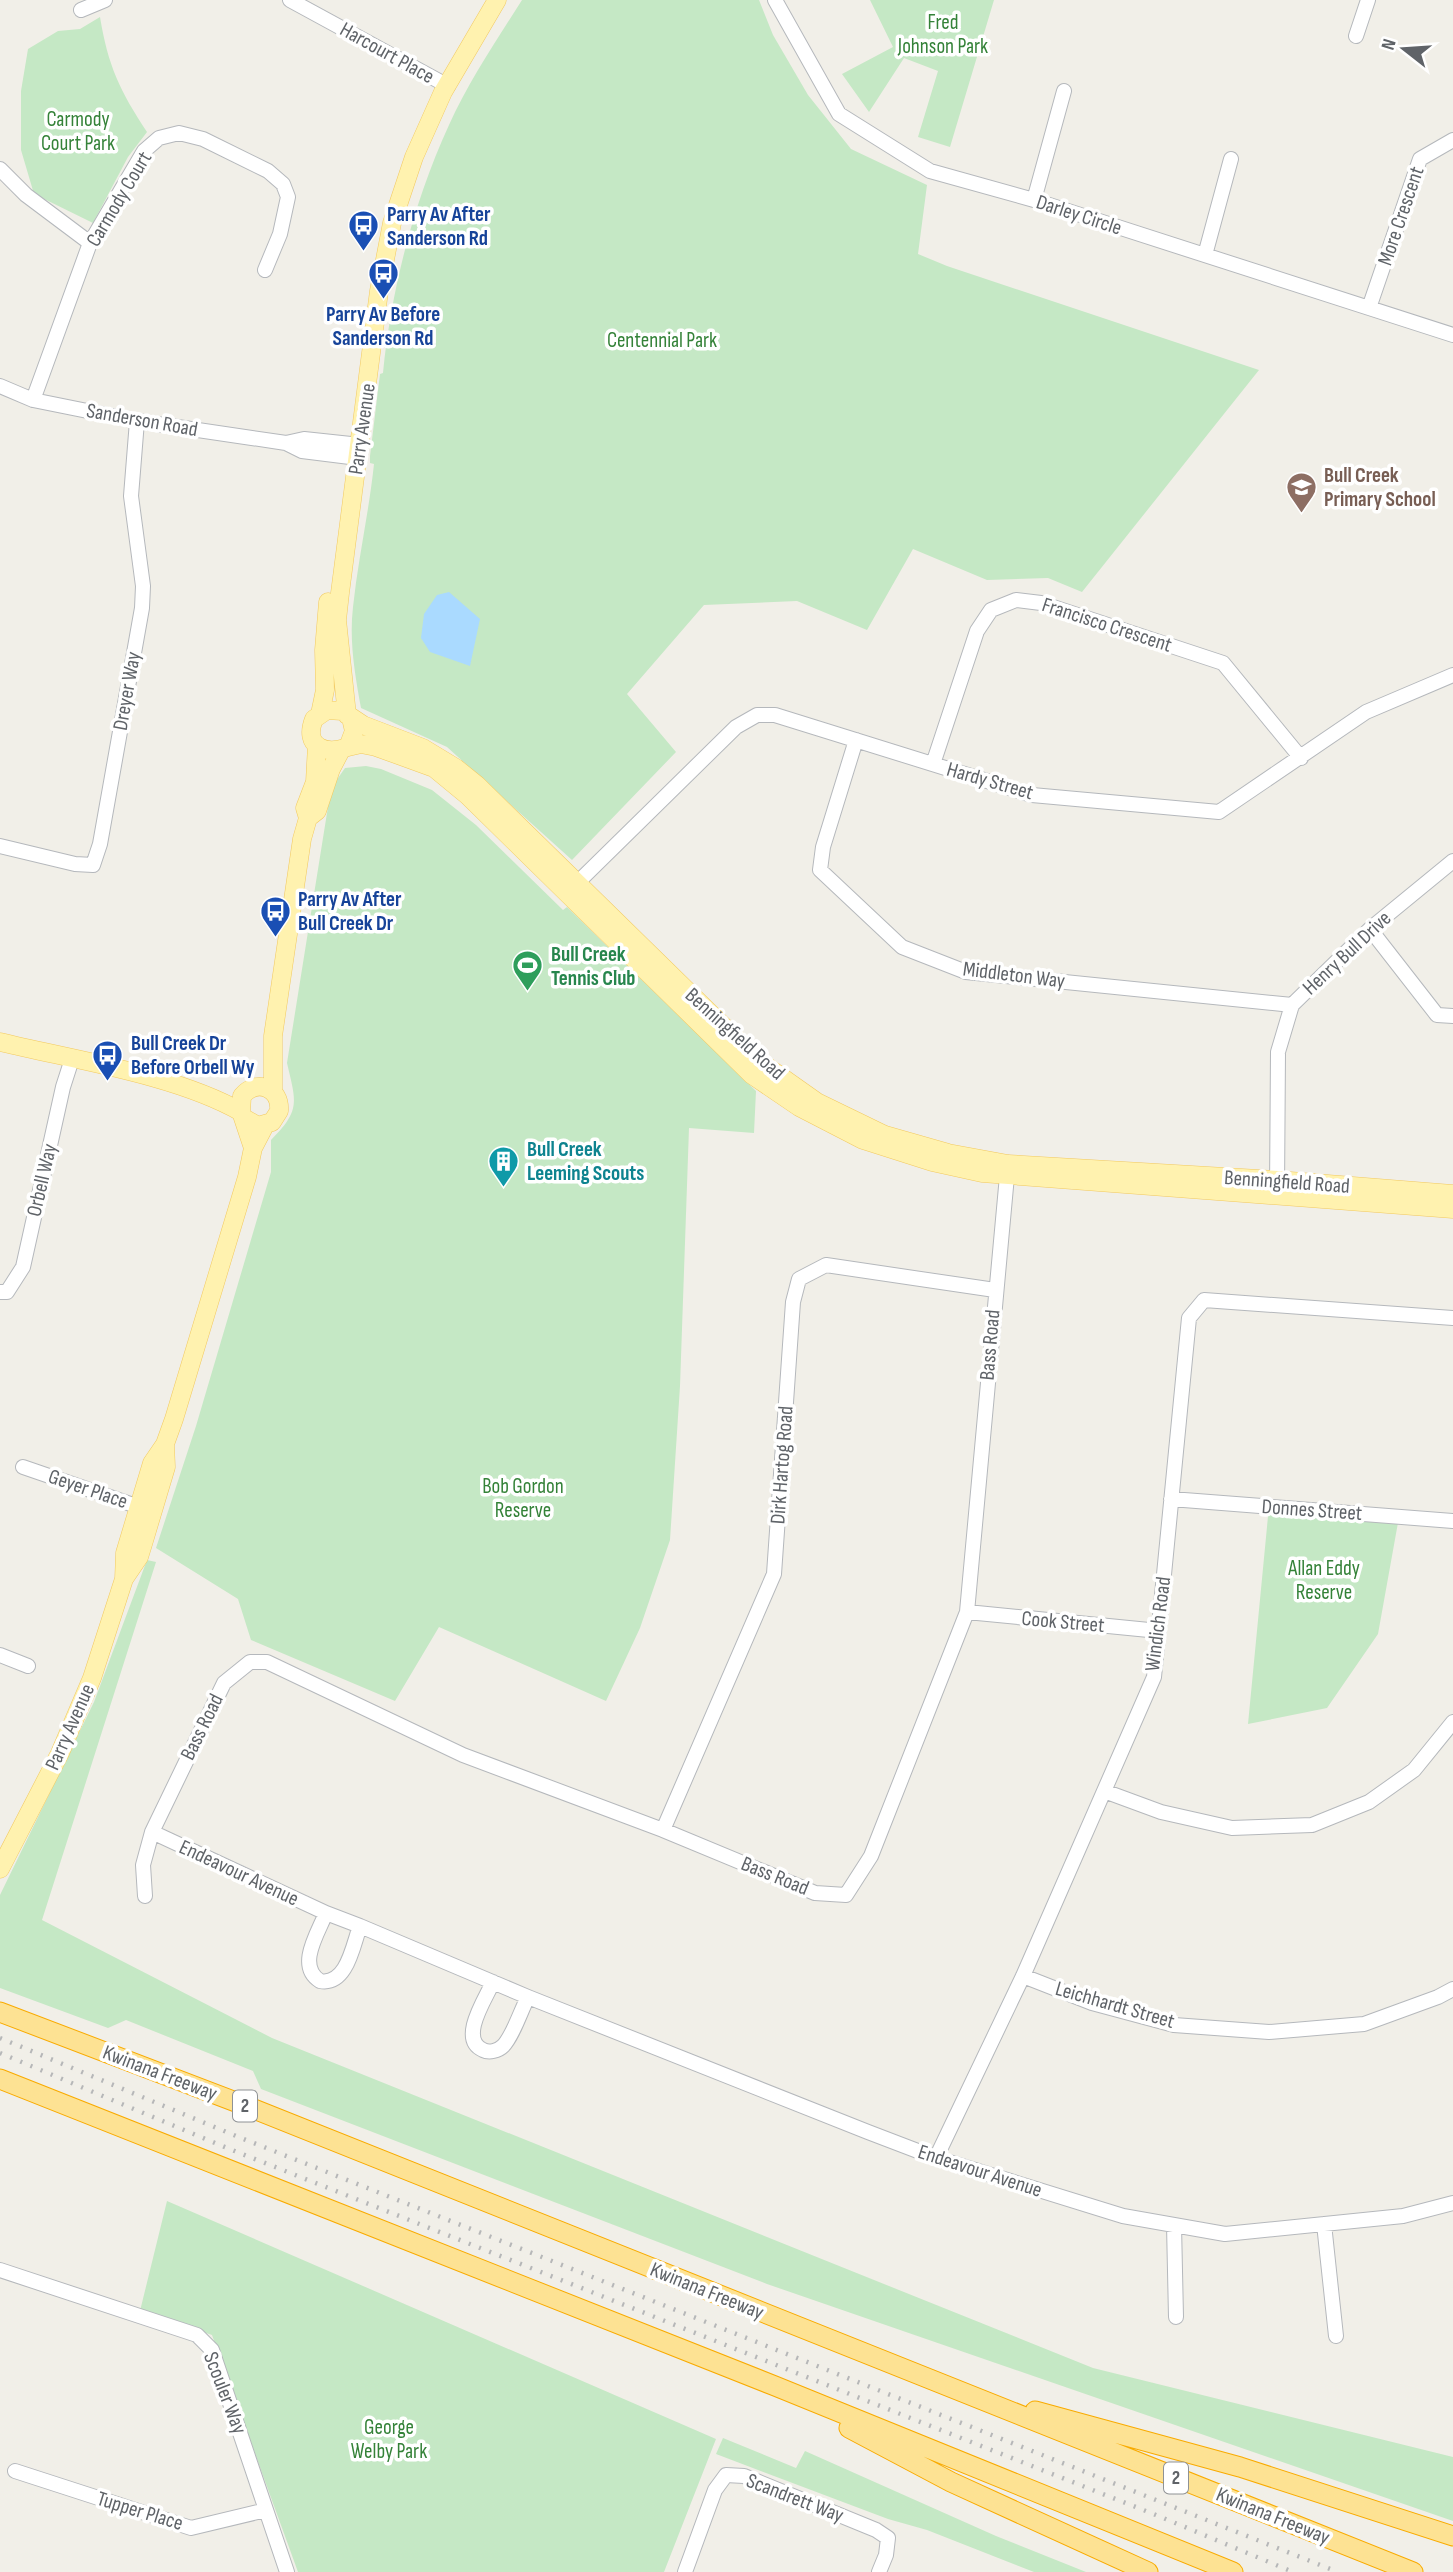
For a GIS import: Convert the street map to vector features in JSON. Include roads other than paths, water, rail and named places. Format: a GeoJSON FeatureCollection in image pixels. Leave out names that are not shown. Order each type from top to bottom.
{"type":"FeatureCollection","features":[{"type":"Feature","properties":{"kind":"highway","name":"Kwinana Freeway"},"geometry":{"type":"LineString","coordinates":[[0,2012],[254,2109],[1413,2572]]}},
{"type":"Feature","properties":{"kind":"highway"},"geometry":{"type":"LineString","coordinates":[[0,2079],[775,2386],[1233,2572]]}},
{"type":"Feature","properties":{"kind":"highway"},"geometry":{"type":"LineString","coordinates":[[939,2384],[1240,2468],[1453,2536]]}},
{"type":"Feature","properties":{"kind":"highway"},"geometry":{"type":"LineString","coordinates":[[775,2386],[951,2482],[1148,2572]]}},
{"type":"Feature","properties":{"kind":"main road","name":"Parry Avenue"},"geometry":{"type":"LineString","coordinates":[[0,1869],[60,1753],[92,1678],[124,1579],[125,1553],[146,1509],[152,1463],[166,1444],[220,1270],[253,1148],[265,1125],[272,1122],[279,1111],[277,1096],[273,1091],[273,1036],[302,839],[308,818],[305,807],[315,782],[317,745],[311,734],[312,726],[320,713],[325,690],[326,622],[379,291],[392,223],[414,157],[442,83],[486,0]]}},
{"type":"Feature","properties":{"kind":"main road","name":"Parry Avenue"},"geometry":{"type":"LineString","coordinates":[[442,83],[497,0]]}},
{"type":"Feature","properties":{"kind":"main road","name":"Parry Avenue"},"geometry":{"type":"LineString","coordinates":[[308,818],[317,811],[331,769],[354,731],[349,716],[337,620],[353,451]]}},
{"type":"Feature","properties":{"kind":"main road"},"geometry":{"type":"LineString","coordinates":[[320,713],[334,709],[349,716]]}},
{"type":"Feature","properties":{"kind":"main road","name":"Benningfield Road"},"geometry":{"type":"LineString","coordinates":[[349,716],[374,730],[423,748],[456,768],[572,888]]}},
{"type":"Feature","properties":{"kind":"main road","name":"Benningfield Road"},"geometry":{"type":"LineString","coordinates":[[345,748],[361,744],[376,747],[434,768],[572,888],[750,1053],[832,1110],[885,1135],[1007,1170],[1277,1187],[1453,1194]]}},
{"type":"Feature","properties":{"kind":"main road"},"geometry":{"type":"LineString","coordinates":[[317,745],[326,751],[334,752],[345,748]]}},
{"type":"Feature","properties":{"kind":"main road","name":"Parry Avenue"},"geometry":{"type":"LineString","coordinates":[[253,1148],[245,1103],[273,1036]]}},
{"type":"Feature","properties":{"kind":"main road"},"geometry":{"type":"LineString","coordinates":[[0,1042],[245,1103]]}},
{"type":"Feature","properties":{"kind":"main road"},"geometry":{"type":"LineString","coordinates":[[245,1103],[259,1086],[273,1091]]}},
{"type":"Feature","properties":{"kind":"main road"},"geometry":{"type":"LineString","coordinates":[[245,1103],[251,1124],[265,1125]]}},
{"type":"Feature","properties":{"kind":"main road","name":"Benningfield Road"},"geometry":{"type":"LineString","coordinates":[[1277,1187],[1453,1209]]}},
{"type":"Feature","properties":{"kind":"street"},"geometry":{"type":"LineString","coordinates":[[80,10],[105,0]]}},
{"type":"Feature","properties":{"kind":"street","name":"Harcourt Place"},"geometry":{"type":"LineString","coordinates":[[290,0],[442,83]]}},
{"type":"Feature","properties":{"kind":"street","name":"Darley Circle"},"geometry":{"type":"LineString","coordinates":[[775,0],[839,114],[930,171],[1034,200],[1453,335]]}},
{"type":"Feature","properties":{"kind":"street"},"geometry":{"type":"LineString","coordinates":[[1356,36],[1368,0]]}},
{"type":"Feature","properties":{"kind":"street"},"geometry":{"type":"LineString","coordinates":[[1034,200],[1064,90]]}},
{"type":"Feature","properties":{"kind":"street","name":"Carmody Court"},"geometry":{"type":"LineString","coordinates":[[33,400],[90,243],[144,151],[159,138],[179,133],[203,139],[268,171],[283,184],[288,197],[280,234],[265,270]]}},
{"type":"Feature","properties":{"kind":"street","name":"More Crescent"},"geometry":{"type":"LineString","coordinates":[[1369,308],[1420,159],[1453,140]]}},
{"type":"Feature","properties":{"kind":"street"},"geometry":{"type":"LineString","coordinates":[[1205,256],[1231,159]]}},
{"type":"Feature","properties":{"kind":"street"},"geometry":{"type":"LineString","coordinates":[[0,169],[26,195],[90,243]]}},
{"type":"Feature","properties":{"kind":"street","name":"Sanderson Road"},"geometry":{"type":"LineString","coordinates":[[0,386],[33,400],[137,421],[286,443],[302,451],[353,451]]}},
{"type":"Feature","properties":{"kind":"street","name":"Dreyer Way"},"geometry":{"type":"LineString","coordinates":[[0,846],[75,864],[93,865],[100,844],[144,586],[131,496],[137,421]]}},
{"type":"Feature","properties":{"kind":"street","name":"Francisco Crescent"},"geometry":{"type":"LineString","coordinates":[[933,764],[977,631],[991,610],[1016,600],[1041,603],[1223,663],[1301,758]]}},
{"type":"Feature","properties":{"kind":"street","name":"Hardy Street"},"geometry":{"type":"LineString","coordinates":[[572,888],[736,727],[757,715],[775,715],[1031,795],[1219,812],[1366,712],[1453,675]]}},
{"type":"Feature","properties":{"kind":"street","name":"Middleton Way"},"geometry":{"type":"LineString","coordinates":[[856,740],[823,847],[820,870],[902,947],[966,972],[1292,1005]]}},
{"type":"Feature","properties":{"kind":"street","name":"Henry Bull Drive"},"geometry":{"type":"LineString","coordinates":[[1277,1187],[1278,1052],[1292,1005],[1370,929],[1453,861]]}},
{"type":"Feature","properties":{"kind":"street"},"geometry":{"type":"LineString","coordinates":[[1370,929],[1437,1015],[1453,1016]]}},
{"type":"Feature","properties":{"kind":"street","name":"Orbell Way"},"geometry":{"type":"LineString","coordinates":[[0,1292],[7,1292],[23,1266],[63,1087],[72,1059]]}},
{"type":"Feature","properties":{"kind":"street","name":"Bass Road"},"geometry":{"type":"LineString","coordinates":[[145,1896],[143,1866],[152,1832],[223,1683],[250,1662],[267,1662],[463,1755],[663,1830],[815,1893],[846,1895],[871,1856],[967,1612],[1007,1170]]}},
{"type":"Feature","properties":{"kind":"street","name":"Dirk Hartog Road"},"geometry":{"type":"LineString","coordinates":[[663,1830],[774,1574],[793,1302],[799,1279],[826,1265],[995,1290]]}},
{"type":"Feature","properties":{"kind":"street","name":"Windich Road"},"geometry":{"type":"LineString","coordinates":[[936,2158],[1023,1976],[1153,1677],[1189,1318],[1204,1300],[1453,1318]]}},
{"type":"Feature","properties":{"kind":"street","name":"Geyer Place"},"geometry":{"type":"LineString","coordinates":[[23,1467],[146,1509]]}},
{"type":"Feature","properties":{"kind":"street","name":"Donnes Street"},"geometry":{"type":"LineString","coordinates":[[1171,1499],[1453,1521]]}},
{"type":"Feature","properties":{"kind":"street","name":"Cook Street"},"geometry":{"type":"LineString","coordinates":[[967,1612],[1159,1631]]}},
{"type":"Feature","properties":{"kind":"street"},"geometry":{"type":"LineString","coordinates":[[0,1655],[28,1666]]}},
{"type":"Feature","properties":{"kind":"street"},"geometry":{"type":"LineString","coordinates":[[1104,1791],[1161,1812],[1233,1828],[1312,1825],[1369,1802],[1414,1769],[1453,1722]]}},
{"type":"Feature","properties":{"kind":"street","name":"Endeavour Avenue"},"geometry":{"type":"LineString","coordinates":[[152,1832],[326,1913],[528,1997],[936,2158],[1124,2216],[1225,2234],[1403,2216],[1453,2203]]}},
{"type":"Feature","properties":{"kind":"street","name":"Endeavour Avenue"},"geometry":{"type":"LineString","coordinates":[[326,1913],[308,1960],[310,1973],[320,1981],[333,1981],[343,1973],[360,1926]]}},
{"type":"Feature","properties":{"kind":"street","name":"Leichhardt Street"},"geometry":{"type":"LineString","coordinates":[[1023,1976],[1092,2003],[1174,2025],[1269,2032],[1364,2024],[1453,1989]]}},
{"type":"Feature","properties":{"kind":"street"},"geometry":{"type":"LineString","coordinates":[[493,1982],[471,2029],[474,2042],[483,2050],[495,2050],[506,2043],[528,1997]]}},
{"type":"Feature","properties":{"kind":"street"},"geometry":{"type":"LineString","coordinates":[[1324,2224],[1336,2336]]}},
{"type":"Feature","properties":{"kind":"street"},"geometry":{"type":"LineString","coordinates":[[1174,2225],[1176,2317]]}},
{"type":"Feature","properties":{"kind":"street","name":"Scouler Way"},"geometry":{"type":"LineString","coordinates":[[0,2270],[197,2335],[212,2350],[286,2572]]}},
{"type":"Feature","properties":{"kind":"street","name":"Tupper Place"},"geometry":{"type":"LineString","coordinates":[[15,2471],[191,2528],[266,2510]]}},
{"type":"Feature","properties":{"kind":"street","name":"Scandrett Way"},"geometry":{"type":"LineString","coordinates":[[685,2572],[715,2490],[726,2475],[744,2476],[876,2530],[888,2538],[886,2555],[879,2572]]}},
{"type":"Feature","properties":{"kind":"water"},"geometry":{"type":"Polygon","coordinates":[[[449,592],[480,619],[470,666],[430,652],[421,638],[424,614],[437,595],[449,592]]]}},
{"type":"Feature","properties":{"kind":"railway"},"geometry":{"type":"LineString","coordinates":[[0,2038],[241,2138],[1338,2572]]}},
{"type":"Feature","properties":{"kind":"railway"},"geometry":{"type":"LineString","coordinates":[[0,2053],[227,2148],[1156,2515],[1293,2572]]}},
{"type":"Feature","properties":{"kind":"place","name":"Parry Av After Sanderson Rd"},"geometry":{"type":"Point","coordinates":[364,253]}},
{"type":"Feature","properties":{"kind":"place","name":"Parry Av Before Sanderson Rd"},"geometry":{"type":"Point","coordinates":[383,301]}},
{"type":"Feature","properties":{"kind":"place","name":"Bull Creek Primary School"},"geometry":{"type":"Point","coordinates":[1301,514]}},
{"type":"Feature","properties":{"kind":"place","name":"Parry Av After Bull Creek Dr"},"geometry":{"type":"Point","coordinates":[275,938]}},
{"type":"Feature","properties":{"kind":"place","name":"Bull Creek Tennis Club"},"geometry":{"type":"Point","coordinates":[528,993]}},
{"type":"Feature","properties":{"kind":"place","name":"Bull Creek Dr Before Orbell Wy"},"geometry":{"type":"Point","coordinates":[108,1082]}},
{"type":"Feature","properties":{"kind":"place","name":"Bull Creek Leeming Scouts"},"geometry":{"type":"Point","coordinates":[504,1188]}},
{"type":"Feature","properties":{"kind":"park label","name":"Fred Johnson Park"},"geometry":{"type":"Point","coordinates":[943,34]}},
{"type":"Feature","properties":{"kind":"park label","name":"Carmody Court Park"},"geometry":{"type":"Point","coordinates":[78,131]}},
{"type":"Feature","properties":{"kind":"park label","name":"Centennial Park"},"geometry":{"type":"Point","coordinates":[662,340]}},
{"type":"Feature","properties":{"kind":"park label","name":"Bob Gordon Reserve"},"geometry":{"type":"Point","coordinates":[523,1498]}},
{"type":"Feature","properties":{"kind":"park label","name":"Allan Eddy Reserve"},"geometry":{"type":"Point","coordinates":[1324,1580]}},
{"type":"Feature","properties":{"kind":"park label","name":"George Welby Park"},"geometry":{"type":"Point","coordinates":[389,2439]}}]}
